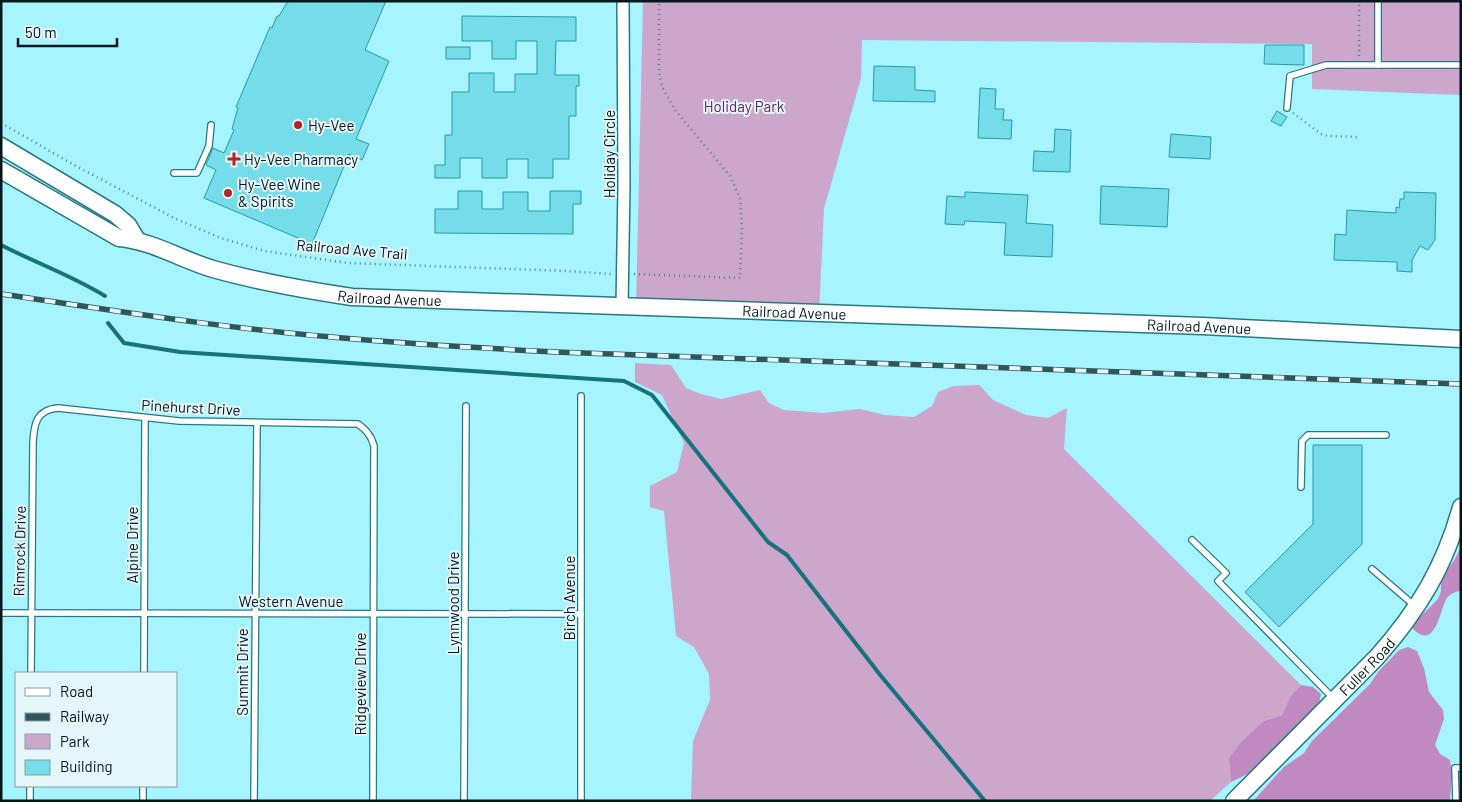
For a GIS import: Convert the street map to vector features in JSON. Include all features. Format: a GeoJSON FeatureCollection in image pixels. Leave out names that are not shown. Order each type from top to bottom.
{"type":"FeatureCollection","features":[{"type":"Feature","properties":{"kind":"main road"},"geometry":{"type":"LineString","coordinates":[[1,146],[115,214],[128,225],[137,240]]}},
{"type":"Feature","properties":{"kind":"main road","name":"Railroad Avenue"},"geometry":{"type":"LineString","coordinates":[[1,170],[120,238],[137,240],[220,271],[281,286],[352,297],[1175,325],[1461,339]]}},
{"type":"Feature","properties":{"kind":"main road","name":"Fuller Road"},"geometry":{"type":"LineString","coordinates":[[1234,801],[1377,657],[1399,632],[1417,608],[1447,552],[1461,507]]}},
{"type":"Feature","properties":{"kind":"street","name":"Holiday Circle"},"geometry":{"type":"LineString","coordinates":[[622,307],[624,186],[623,1]]}},
{"type":"Feature","properties":{"kind":"lane"},"geometry":{"type":"LineString","coordinates":[[1378,1],[1378,65]]}},
{"type":"Feature","properties":{"kind":"lane"},"geometry":{"type":"LineString","coordinates":[[1287,108],[1290,76],[1326,65],[1461,65]]}},
{"type":"Feature","properties":{"kind":"lane"},"geometry":{"type":"LineString","coordinates":[[174,173],[197,173],[209,146],[211,125]]}},
{"type":"Feature","properties":{"kind":"lane","name":"Birch Avenue"},"geometry":{"type":"LineString","coordinates":[[581,396],[581,801]]}},
{"type":"Feature","properties":{"kind":"lane","name":"Lynnwood Drive"},"geometry":{"type":"LineString","coordinates":[[464,801],[466,406]]}},
{"type":"Feature","properties":{"kind":"lane","name":"Pinehurst Drive"},"geometry":{"type":"LineString","coordinates":[[34,429],[37,420],[43,412],[51,408],[179,421],[358,424]]}},
{"type":"Feature","properties":{"kind":"lane","name":"Alpine Drive"},"geometry":{"type":"LineString","coordinates":[[144,672],[145,418]]}},
{"type":"Feature","properties":{"kind":"lane","name":"Summit Drive"},"geometry":{"type":"LineString","coordinates":[[254,801],[256,423]]}},
{"type":"Feature","properties":{"kind":"lane","name":"Ridgeview Drive"},"geometry":{"type":"LineString","coordinates":[[358,424],[372,438],[374,446],[373,801]]}},
{"type":"Feature","properties":{"kind":"lane","name":"Rimrock Drive"},"geometry":{"type":"LineString","coordinates":[[31,672],[34,429]]}},
{"type":"Feature","properties":{"kind":"lane"},"geometry":{"type":"LineString","coordinates":[[1301,487],[1302,441],[1308,435],[1386,435]]}},
{"type":"Feature","properties":{"kind":"lane"},"geometry":{"type":"LineString","coordinates":[[1192,540],[1226,573],[1218,581],[1335,700]]}},
{"type":"Feature","properties":{"kind":"lane"},"geometry":{"type":"LineString","coordinates":[[1372,569],[1417,608]]}},
{"type":"Feature","properties":{"kind":"lane","name":"Western Avenue"},"geometry":{"type":"LineString","coordinates":[[1,613],[581,614]]}},
{"type":"Feature","properties":{"kind":"lane"},"geometry":{"type":"LineString","coordinates":[[1456,801],[1455,768],[1461,768]]}},
{"type":"Feature","properties":{"kind":"lane"},"geometry":{"type":"LineString","coordinates":[[30,787],[30,801]]}},
{"type":"Feature","properties":{"kind":"lane"},"geometry":{"type":"LineString","coordinates":[[143,787],[143,801]]}},
{"type":"Feature","properties":{"kind":"path"},"geometry":{"type":"LineString","coordinates":[[630,274],[740,278],[742,228],[740,198],[730,176],[675,110],[662,88],[658,72],[659,1]]}},
{"type":"Feature","properties":{"kind":"path"},"geometry":{"type":"LineString","coordinates":[[1359,1],[1359,65]]}},
{"type":"Feature","properties":{"kind":"path"},"geometry":{"type":"LineString","coordinates":[[1287,108],[1321,134],[1359,137]]}},
{"type":"Feature","properties":{"kind":"path","name":"Railroad Ave Trail"},"geometry":{"type":"LineString","coordinates":[[1,123],[76,166],[176,219],[220,238],[264,251],[342,263],[612,274]]}},
{"type":"Feature","properties":{"kind":"green space","name":"Holiday Park"},"geometry":{"type":"Polygon","coordinates":[[[643,1],[1461,1],[1461,95],[1312,89],[1312,44],[862,40],[861,78],[824,209],[819,313],[636,307],[643,1]]]}},
{"type":"Feature","properties":{"kind":"green space"},"geometry":{"type":"Polygon","coordinates":[[[635,363],[671,365],[686,388],[721,399],[760,390],[769,403],[784,410],[823,413],[860,409],[885,415],[914,417],[932,406],[938,392],[954,386],[979,385],[993,400],[1026,415],[1048,418],[1067,408],[1064,449],[1301,685],[1290,697],[1282,715],[1264,721],[1229,758],[1231,782],[1210,801],[691,801],[693,741],[710,700],[709,674],[694,647],[676,636],[664,511],[650,507],[650,486],[677,472],[684,443],[662,395],[635,382],[635,363]]]}},
{"type":"Feature","properties":{"kind":"shaded area"},"geometry":{"type":"Polygon","coordinates":[[[1461,546],[1461,590],[1447,598],[1436,627],[1432,632],[1427,635],[1421,635],[1413,629],[1413,624],[1438,599],[1441,591],[1441,576],[1453,562],[1461,546]]]}},
{"type":"Feature","properties":{"kind":"shaded area"},"geometry":{"type":"Polygon","coordinates":[[[1408,647],[1417,651],[1424,668],[1429,692],[1443,710],[1444,719],[1435,745],[1440,754],[1450,760],[1452,774],[1450,801],[1253,801],[1284,767],[1304,753],[1312,741],[1370,684],[1378,672],[1399,650],[1408,647]]]}},
{"type":"Feature","properties":{"kind":"shaded area"},"geometry":{"type":"Polygon","coordinates":[[[1301,685],[1313,687],[1321,694],[1318,708],[1254,771],[1231,782],[1229,758],[1241,742],[1264,721],[1282,715],[1290,697],[1301,685]]]}},
{"type":"Feature","properties":{"kind":"building","name":"Hy-Vee"},"geometry":{"type":"Polygon","coordinates":[[[288,1],[386,1],[365,50],[389,61],[356,139],[369,144],[362,160],[349,154],[312,244],[204,198],[216,170],[206,165],[213,148],[224,153],[234,130],[232,129],[238,108],[236,107],[270,27],[272,28],[277,16],[279,16],[288,1]]]}},
{"type":"Feature","properties":{"kind":"building"},"geometry":{"type":"Polygon","coordinates":[[[462,16],[576,17],[576,41],[556,41],[555,75],[579,75],[579,86],[576,86],[576,116],[569,116],[569,159],[553,159],[553,178],[528,178],[528,159],[507,159],[507,178],[482,178],[482,158],[460,158],[460,178],[435,178],[435,165],[445,165],[445,135],[452,135],[452,92],[469,92],[469,73],[494,73],[494,92],[515,92],[515,74],[537,74],[537,41],[516,41],[516,59],[492,59],[492,41],[462,41],[462,16]]]}},
{"type":"Feature","properties":{"kind":"building"},"geometry":{"type":"Polygon","coordinates":[[[1265,45],[1304,45],[1304,65],[1264,64],[1265,45]]]}},
{"type":"Feature","properties":{"kind":"building"},"geometry":{"type":"Polygon","coordinates":[[[446,47],[470,47],[470,59],[446,59],[446,47]]]}},
{"type":"Feature","properties":{"kind":"building"},"geometry":{"type":"Polygon","coordinates":[[[874,66],[915,67],[915,90],[935,91],[935,102],[873,101],[874,66]]]}},
{"type":"Feature","properties":{"kind":"building"},"geometry":{"type":"Polygon","coordinates":[[[980,88],[996,89],[995,109],[1004,109],[1003,120],[1012,120],[1011,139],[978,138],[980,88]]]}},
{"type":"Feature","properties":{"kind":"building"},"geometry":{"type":"Polygon","coordinates":[[[1277,111],[1287,117],[1281,126],[1271,121],[1277,111]]]}},
{"type":"Feature","properties":{"kind":"building"},"geometry":{"type":"Polygon","coordinates":[[[1055,129],[1071,130],[1070,172],[1033,171],[1034,151],[1054,152],[1055,129]]]}},
{"type":"Feature","properties":{"kind":"building"},"geometry":{"type":"Polygon","coordinates":[[[1171,134],[1211,137],[1210,159],[1169,157],[1171,134]]]}},
{"type":"Feature","properties":{"kind":"building"},"geometry":{"type":"Polygon","coordinates":[[[1101,186],[1169,189],[1167,227],[1100,224],[1101,186]]]}},
{"type":"Feature","properties":{"kind":"building"},"geometry":{"type":"Polygon","coordinates":[[[458,191],[482,191],[482,209],[503,209],[503,192],[528,192],[528,211],[550,211],[550,191],[581,191],[581,204],[573,204],[573,234],[435,233],[435,209],[458,209],[458,191]]]}},
{"type":"Feature","properties":{"kind":"building"},"geometry":{"type":"Polygon","coordinates":[[[965,192],[1028,195],[1026,223],[1053,225],[1052,257],[1004,255],[1006,223],[965,221],[964,225],[945,224],[947,196],[965,197],[965,192]]]}},
{"type":"Feature","properties":{"kind":"building"},"geometry":{"type":"Polygon","coordinates":[[[1404,192],[1436,193],[1435,240],[1428,250],[1420,246],[1412,260],[1412,272],[1397,271],[1397,262],[1334,260],[1335,234],[1346,235],[1347,210],[1396,213],[1396,207],[1399,208],[1400,199],[1404,199],[1404,192]]]}},
{"type":"Feature","properties":{"kind":"building"},"geometry":{"type":"Polygon","coordinates":[[[1313,445],[1362,445],[1362,544],[1279,627],[1245,592],[1313,524],[1313,445]]]}},
{"type":"Feature","properties":{"kind":"waterway"},"geometry":{"type":"LineString","coordinates":[[1,245],[80,282],[105,296]]}},
{"type":"Feature","properties":{"kind":"waterway"},"geometry":{"type":"LineString","coordinates":[[108,323],[124,343],[180,352],[624,381],[652,395],[768,542],[787,555],[881,676],[985,801]]}},
{"type":"Feature","properties":{"kind":"railway"},"geometry":{"type":"LineString","coordinates":[[1,294],[249,329],[444,346],[555,352],[1461,384]]}},
{"type":"Feature","properties":{"kind":"place","name":"Hy-Vee"},"geometry":{"type":"Point","coordinates":[298,125]}},
{"type":"Feature","properties":{"kind":"place","name":"Hy-Vee Pharmacy"},"geometry":{"type":"Point","coordinates":[234,159]}},
{"type":"Feature","properties":{"kind":"place","name":"Hy-Vee Wine & Spirits"},"geometry":{"type":"Point","coordinates":[228,193]}}]}
